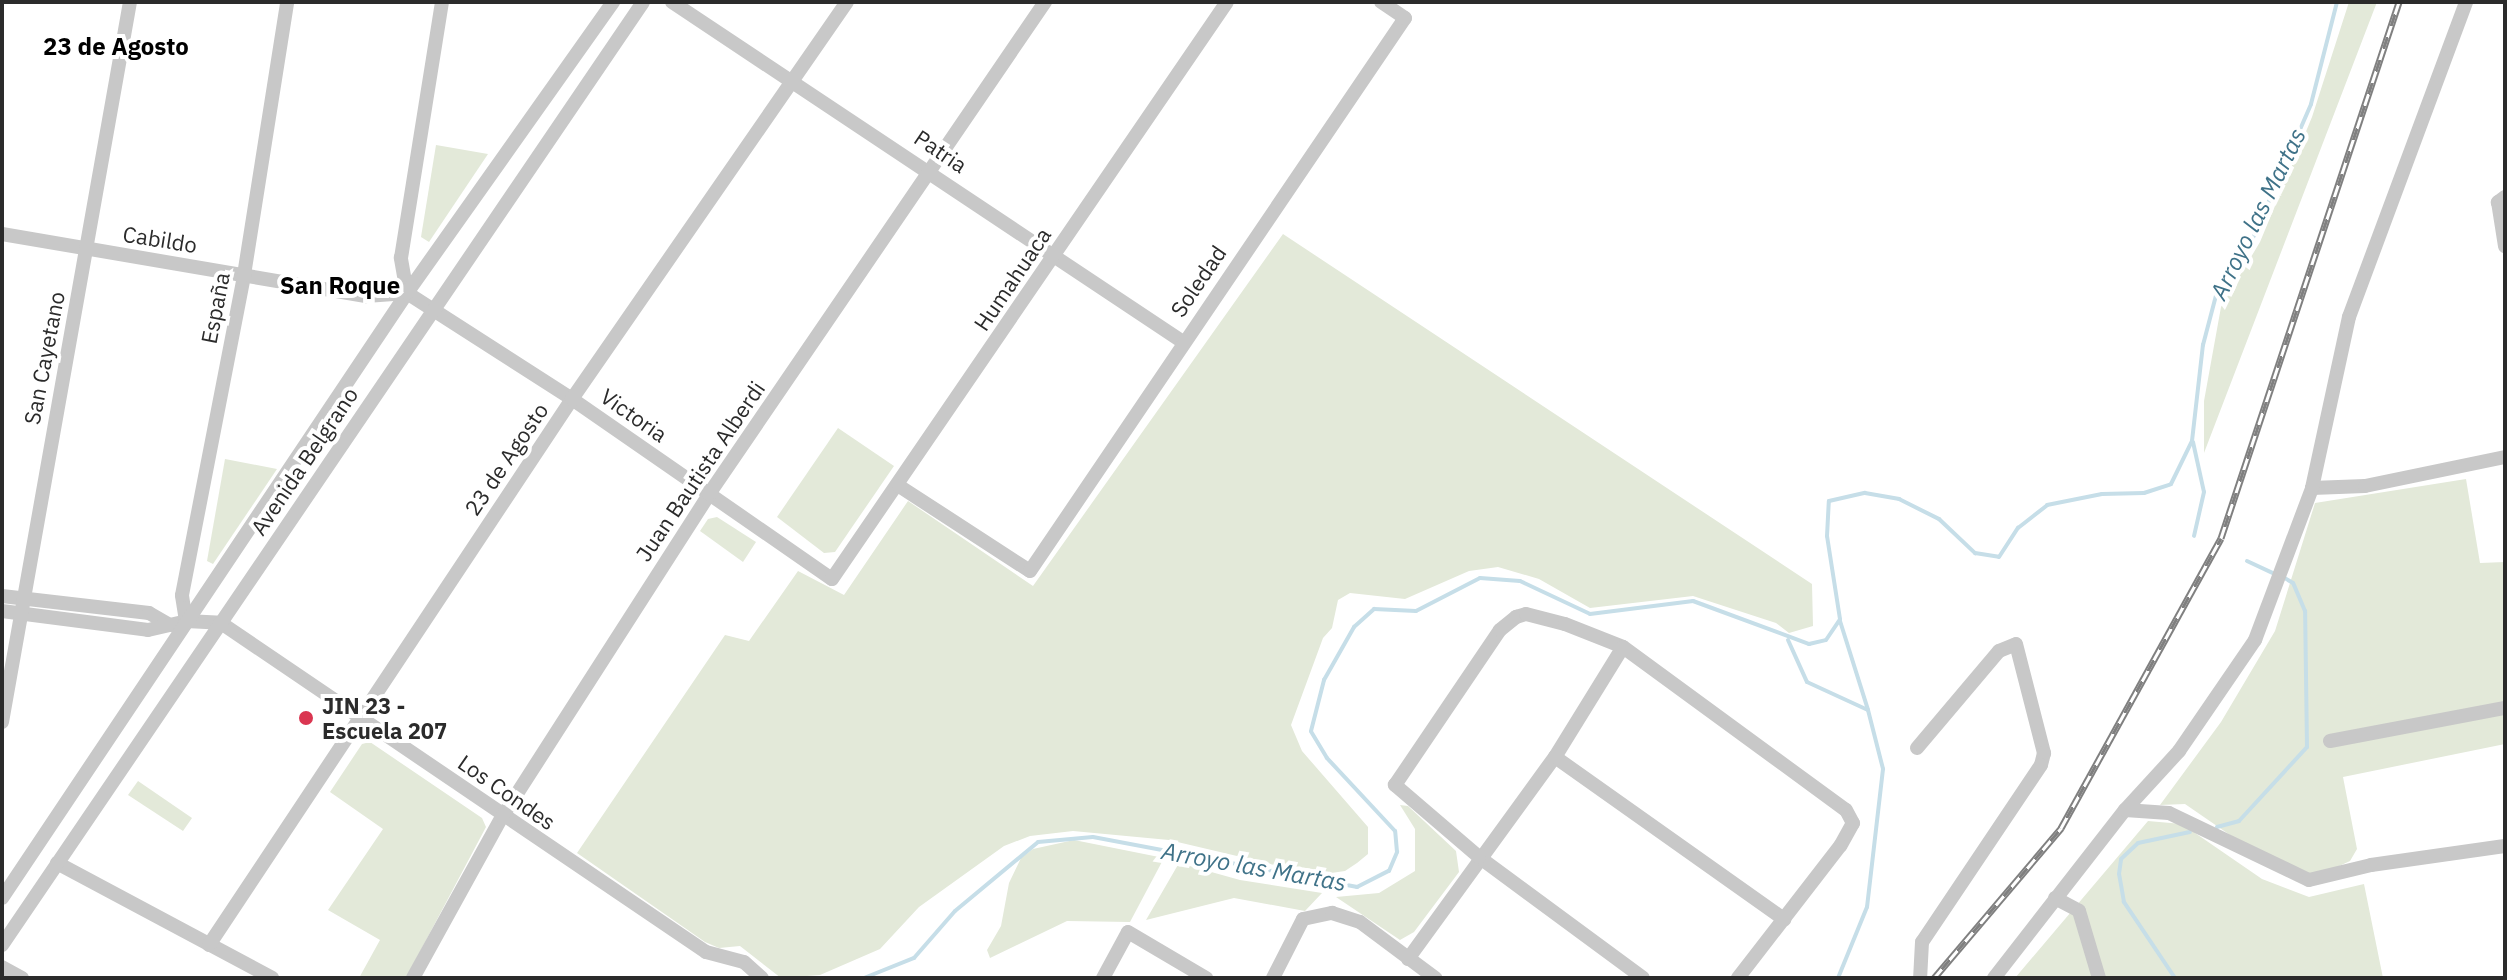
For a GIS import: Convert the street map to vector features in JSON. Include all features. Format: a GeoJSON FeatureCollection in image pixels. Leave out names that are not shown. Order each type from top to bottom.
{"type":"FeatureCollection","features":[{"type":"Feature","properties":{"kind":"street","name":"San Cayetano"},"geometry":{"type":"LineString","coordinates":[[2,722],[20,606],[130,2]]}},
{"type":"Feature","properties":{"kind":"street","name":"España"},"geometry":{"type":"LineString","coordinates":[[186,621],[182,595],[244,275],[287,2]]}},
{"type":"Feature","properties":{"kind":"street"},"geometry":{"type":"LineString","coordinates":[[407,293],[401,258],[442,2]]}},
{"type":"Feature","properties":{"kind":"street","name":"Avenida Belgrano"},"geometry":{"type":"LineString","coordinates":[[2,898],[407,293],[613,2]]}},
{"type":"Feature","properties":{"kind":"street","name":"Avenida Belgrano"},"geometry":{"type":"LineString","coordinates":[[2,945],[643,2]]}},
{"type":"Feature","properties":{"kind":"street","name":"Patria"},"geometry":{"type":"LineString","coordinates":[[672,2],[794,79],[1183,342]]}},
{"type":"Feature","properties":{"kind":"street","name":"23 de Agosto"},"geometry":{"type":"LineString","coordinates":[[209,945],[572,399],[847,2]]}},
{"type":"Feature","properties":{"kind":"street","name":"Juan Bautista Alberdi"},"geometry":{"type":"LineString","coordinates":[[413,978],[502,817],[709,494],[1045,2]]}},
{"type":"Feature","properties":{"kind":"street","name":"Humahuaca"},"geometry":{"type":"LineString","coordinates":[[832,579],[899,486],[1227,2]]}},
{"type":"Feature","properties":{"kind":"street","name":"Soledad"},"geometry":{"type":"LineString","coordinates":[[899,486],[1030,571],[1405,18],[1381,2]]}},
{"type":"Feature","properties":{"kind":"street"},"geometry":{"type":"LineString","coordinates":[[1994,978],[2125,810],[2179,751],[2255,640],[2312,488],[2349,317],[2466,2]]}},
{"type":"Feature","properties":{"kind":"street"},"geometry":{"type":"LineString","coordinates":[[2502,200],[2505,246]]}},
{"type":"Feature","properties":{"kind":"street","name":"Cabildo"},"geometry":{"type":"LineString","coordinates":[[2,234],[366,296],[407,293]]}},
{"type":"Feature","properties":{"kind":"street","name":"Victoria"},"geometry":{"type":"LineString","coordinates":[[407,293],[435,308],[572,399],[832,579]]}},
{"type":"Feature","properties":{"kind":"street"},"geometry":{"type":"LineString","coordinates":[[2312,488],[2365,486],[2505,457]]}},
{"type":"Feature","properties":{"kind":"street"},"geometry":{"type":"LineString","coordinates":[[2,596],[20,606]]}},
{"type":"Feature","properties":{"kind":"street"},"geometry":{"type":"LineString","coordinates":[[2,611],[20,606],[149,613],[170,625],[186,621],[221,623]]}},
{"type":"Feature","properties":{"kind":"street"},"geometry":{"type":"LineString","coordinates":[[1643,978],[1479,857],[1395,785],[1500,630],[1526,614],[1623,647],[1846,810],[1853,823],[1738,978]]}},
{"type":"Feature","properties":{"kind":"street","name":"Los Condes"},"geometry":{"type":"LineString","coordinates":[[221,623],[360,715],[502,817],[706,952],[744,962],[762,978]]}},
{"type":"Feature","properties":{"kind":"street"},"geometry":{"type":"LineString","coordinates":[[1917,748],[1999,651],[2016,644],[2044,753],[2041,765],[1922,942],[1920,978]]}},
{"type":"Feature","properties":{"kind":"street"},"geometry":{"type":"LineString","coordinates":[[1408,959],[1479,857],[1555,757],[1623,647]]}},
{"type":"Feature","properties":{"kind":"street"},"geometry":{"type":"LineString","coordinates":[[2330,741],[2505,708]]}},
{"type":"Feature","properties":{"kind":"street"},"geometry":{"type":"LineString","coordinates":[[1555,757],[1784,919]]}},
{"type":"Feature","properties":{"kind":"street"},"geometry":{"type":"LineString","coordinates":[[2125,810],[2169,813],[2300,878],[2505,846]]}},
{"type":"Feature","properties":{"kind":"street"},"geometry":{"type":"LineString","coordinates":[[57,863],[272,978]]}},
{"type":"Feature","properties":{"kind":"street"},"geometry":{"type":"LineString","coordinates":[[2055,898],[2079,911],[2099,978]]}},
{"type":"Feature","properties":{"kind":"street"},"geometry":{"type":"LineString","coordinates":[[1273,978],[1303,919],[1332,913],[1360,922],[1435,978]]}},
{"type":"Feature","properties":{"kind":"street"},"geometry":{"type":"LineString","coordinates":[[1103,978],[1128,932],[1206,978]]}},
{"type":"Feature","properties":{"kind":"street"},"geometry":{"type":"LineString","coordinates":[[2,967],[22,978]]}},
{"type":"Feature","properties":{"kind":"green space"},"geometry":{"type":"Polygon","coordinates":[[[2349,2],[2377,2],[2204,453],[2204,401],[2221,307],[2260,242],[2312,117],[2349,2]]]}},
{"type":"Feature","properties":{"kind":"green space"},"geometry":{"type":"Polygon","coordinates":[[[436,145],[488,154],[429,242],[421,237],[436,145]]]}},
{"type":"Feature","properties":{"kind":"green space"},"geometry":{"type":"Polygon","coordinates":[[[1283,234],[1812,584],[1813,626],[1789,633],[1776,623],[1693,596],[1590,608],[1539,579],[1498,567],[1469,571],[1405,599],[1350,593],[1338,600],[1332,628],[1323,638],[1291,725],[1302,751],[1368,827],[1368,854],[1357,863],[1345,871],[1317,875],[1169,840],[1073,831],[1030,836],[1004,846],[919,907],[880,949],[820,975],[781,978],[740,946],[719,948],[705,942],[577,853],[725,635],[749,641],[798,571],[844,595],[908,501],[1033,586],[1283,234]]]}},
{"type":"Feature","properties":{"kind":"green space"},"geometry":{"type":"Polygon","coordinates":[[[838,428],[894,466],[835,552],[824,553],[777,517],[838,428]]]}},
{"type":"Feature","properties":{"kind":"green space"},"geometry":{"type":"Polygon","coordinates":[[[225,459],[277,469],[213,564],[207,561],[225,459]]]}},
{"type":"Feature","properties":{"kind":"green space"},"geometry":{"type":"Polygon","coordinates":[[[2466,479],[2480,563],[2505,562],[2505,744],[2343,777],[2357,849],[2350,861],[2309,880],[2262,857],[2185,804],[2160,805],[2221,722],[2275,631],[2315,503],[2466,479]]]}},
{"type":"Feature","properties":{"kind":"green space"},"geometry":{"type":"Polygon","coordinates":[[[717,517],[756,542],[743,562],[700,531],[708,519],[717,517]]]}},
{"type":"Feature","properties":{"kind":"green space"},"geometry":{"type":"Polygon","coordinates":[[[370,742],[482,818],[486,827],[406,978],[359,978],[380,940],[328,910],[383,829],[330,792],[362,744],[370,742]]]}},
{"type":"Feature","properties":{"kind":"green space"},"geometry":{"type":"Polygon","coordinates":[[[138,781],[192,818],[183,831],[128,795],[138,781]]]}},
{"type":"Feature","properties":{"kind":"green space"},"geometry":{"type":"Polygon","coordinates":[[[1400,805],[1408,806],[1456,851],[1459,872],[1414,932],[1400,940],[1336,897],[1379,893],[1415,871],[1415,829],[1400,805]]]}},
{"type":"Feature","properties":{"kind":"green space"},"geometry":{"type":"Polygon","coordinates":[[[2148,821],[2182,824],[2262,879],[2309,897],[2364,884],[2383,978],[2015,978],[2148,821]]]}},
{"type":"Feature","properties":{"kind":"green space"},"geometry":{"type":"Polygon","coordinates":[[[1074,840],[1164,858],[1130,922],[1067,921],[990,958],[987,950],[1001,926],[1009,883],[1021,858],[1033,849],[1074,840]]]}},
{"type":"Feature","properties":{"kind":"green space"},"geometry":{"type":"Polygon","coordinates":[[[1179,863],[1240,880],[1322,893],[1305,911],[1234,898],[1146,920],[1179,863]]]}},
{"type":"Feature","properties":{"kind":"waterway","name":"Arroyo las Martas"},"geometry":{"type":"LineString","coordinates":[[864,978],[914,958],[955,911],[1038,842],[1093,837],[1357,887],[1389,871],[1397,852],[1395,831],[1327,758],[1311,731],[1324,680],[1354,627],[1374,609],[1416,611],[1480,578],[1520,581],[1590,614],[1693,601],[1809,644],[1826,640],[1840,619],[1827,536],[1829,501],[1865,493],[1899,499],[1939,519],[1975,553],[1999,557],[2018,528],[2047,505],[2102,494],[2144,493],[2171,484],[2192,441],[2203,345],[2218,288],[2252,240],[2311,104],[2337,2]]}},
{"type":"Feature","properties":{"kind":"waterway"},"geometry":{"type":"LineString","coordinates":[[2193,442],[2204,492],[2194,536]]}},
{"type":"Feature","properties":{"kind":"waterway"},"geometry":{"type":"LineString","coordinates":[[2247,561],[2275,574]]}},
{"type":"Feature","properties":{"kind":"waterway"},"geometry":{"type":"LineString","coordinates":[[2217,827],[2239,821],[2307,747],[2305,611],[2293,583],[2283,577]]}},
{"type":"Feature","properties":{"kind":"waterway"},"geometry":{"type":"LineString","coordinates":[[1840,621],[1868,710]]}},
{"type":"Feature","properties":{"kind":"waterway"},"geometry":{"type":"LineString","coordinates":[[1788,640],[1807,682],[1868,710],[1883,769],[1867,907],[1838,978]]}},
{"type":"Feature","properties":{"kind":"waterway"},"geometry":{"type":"LineString","coordinates":[[2175,978],[2124,902],[2119,874],[2121,859],[2138,843],[2190,832]]}},
{"type":"Feature","properties":{"kind":"railway"},"geometry":{"type":"LineString","coordinates":[[1934,978],[2061,828],[2221,538],[2399,2]]}},
{"type":"Feature","properties":{"kind":"place","name":"JIN 23 - Escuela 207"},"geometry":{"type":"Point","coordinates":[306,718]}},
{"type":"Feature","properties":{"kind":"district","name":"23 de Agosto"},"geometry":{"type":"Point","coordinates":[116,47]}},
{"type":"Feature","properties":{"kind":"district","name":"San Roque"},"geometry":{"type":"Point","coordinates":[340,286]}}]}
